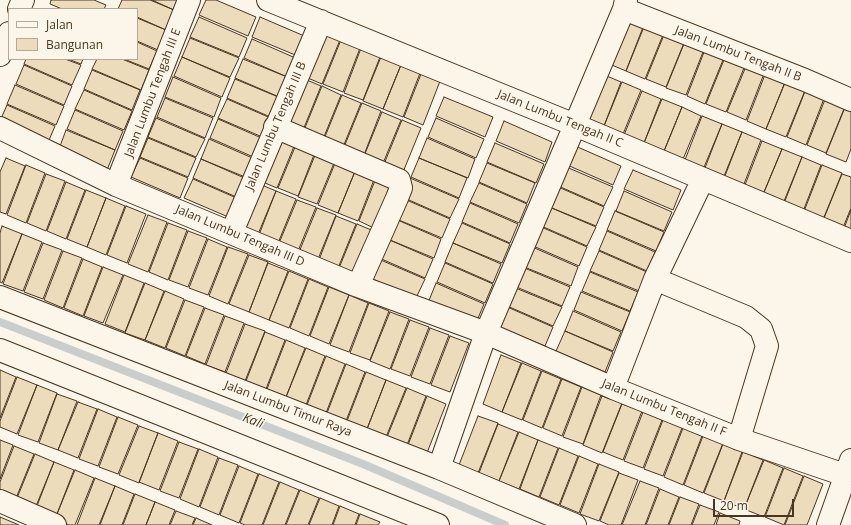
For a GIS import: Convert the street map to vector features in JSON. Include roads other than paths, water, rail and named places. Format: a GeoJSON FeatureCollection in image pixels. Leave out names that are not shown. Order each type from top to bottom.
{"type":"FeatureCollection","features":[{"type":"Feature","properties":{"kind":"street","name":"Jalan Lumbu Tengah III E"},"geometry":{"type":"LineString","coordinates":[[116,185],[189,0]]}},
{"type":"Feature","properties":{"kind":"street","name":"Jalan Lumbu Tengah II C"},"geometry":{"type":"LineString","coordinates":[[268,0],[575,125],[851,241]]}},
{"type":"Feature","properties":{"kind":"street","name":"Jalan Lumbu Tengah II B"},"geometry":{"type":"LineString","coordinates":[[625,5],[851,100]]}},
{"type":"Feature","properties":{"kind":"street"},"geometry":{"type":"LineString","coordinates":[[439,468],[486,332],[625,5]]}},
{"type":"Feature","properties":{"kind":"street","name":"Jalan Lumbu Tengah III B"},"geometry":{"type":"LineString","coordinates":[[232,232],[321,21]]}},
{"type":"Feature","properties":{"kind":"street"},"geometry":{"type":"LineString","coordinates":[[0,55],[8,35]]}},
{"type":"Feature","properties":{"kind":"street"},"geometry":{"type":"LineString","coordinates":[[275,127],[399,180],[401,188],[358,286]]}},
{"type":"Feature","properties":{"kind":"street","name":"Jalan Lumbu Tengah III D"},"geometry":{"type":"LineString","coordinates":[[0,128],[116,185],[232,232],[358,286],[486,332]]}},
{"type":"Feature","properties":{"kind":"street"},"geometry":{"type":"LineString","coordinates":[[612,388],[655,280],[703,179]]}},
{"type":"Feature","properties":{"kind":"street"},"geometry":{"type":"LineString","coordinates":[[655,280],[746,317],[760,329],[767,346],[739,439]]}},
{"type":"Feature","properties":{"kind":"street","name":"Jalan Lumbu Timur Raya"},"geometry":{"type":"LineString","coordinates":[[0,296],[439,468],[575,525]]}},
{"type":"Feature","properties":{"kind":"street","name":"Jalan Lumbu Tengah II F"},"geometry":{"type":"LineString","coordinates":[[486,332],[612,388],[739,439],[848,468]]}},
{"type":"Feature","properties":{"kind":"street"},"geometry":{"type":"LineString","coordinates":[[0,350],[405,519],[438,525]]}},
{"type":"Feature","properties":{"kind":"street"},"geometry":{"type":"LineString","coordinates":[[828,525],[848,468]]}},
{"type":"Feature","properties":{"kind":"street"},"geometry":{"type":"LineString","coordinates":[[0,502],[55,525]]}},
{"type":"Feature","properties":{"kind":"waterway","name":"Kali"},"geometry":{"type":"LineString","coordinates":[[0,322],[363,464],[505,525]]}}]}
